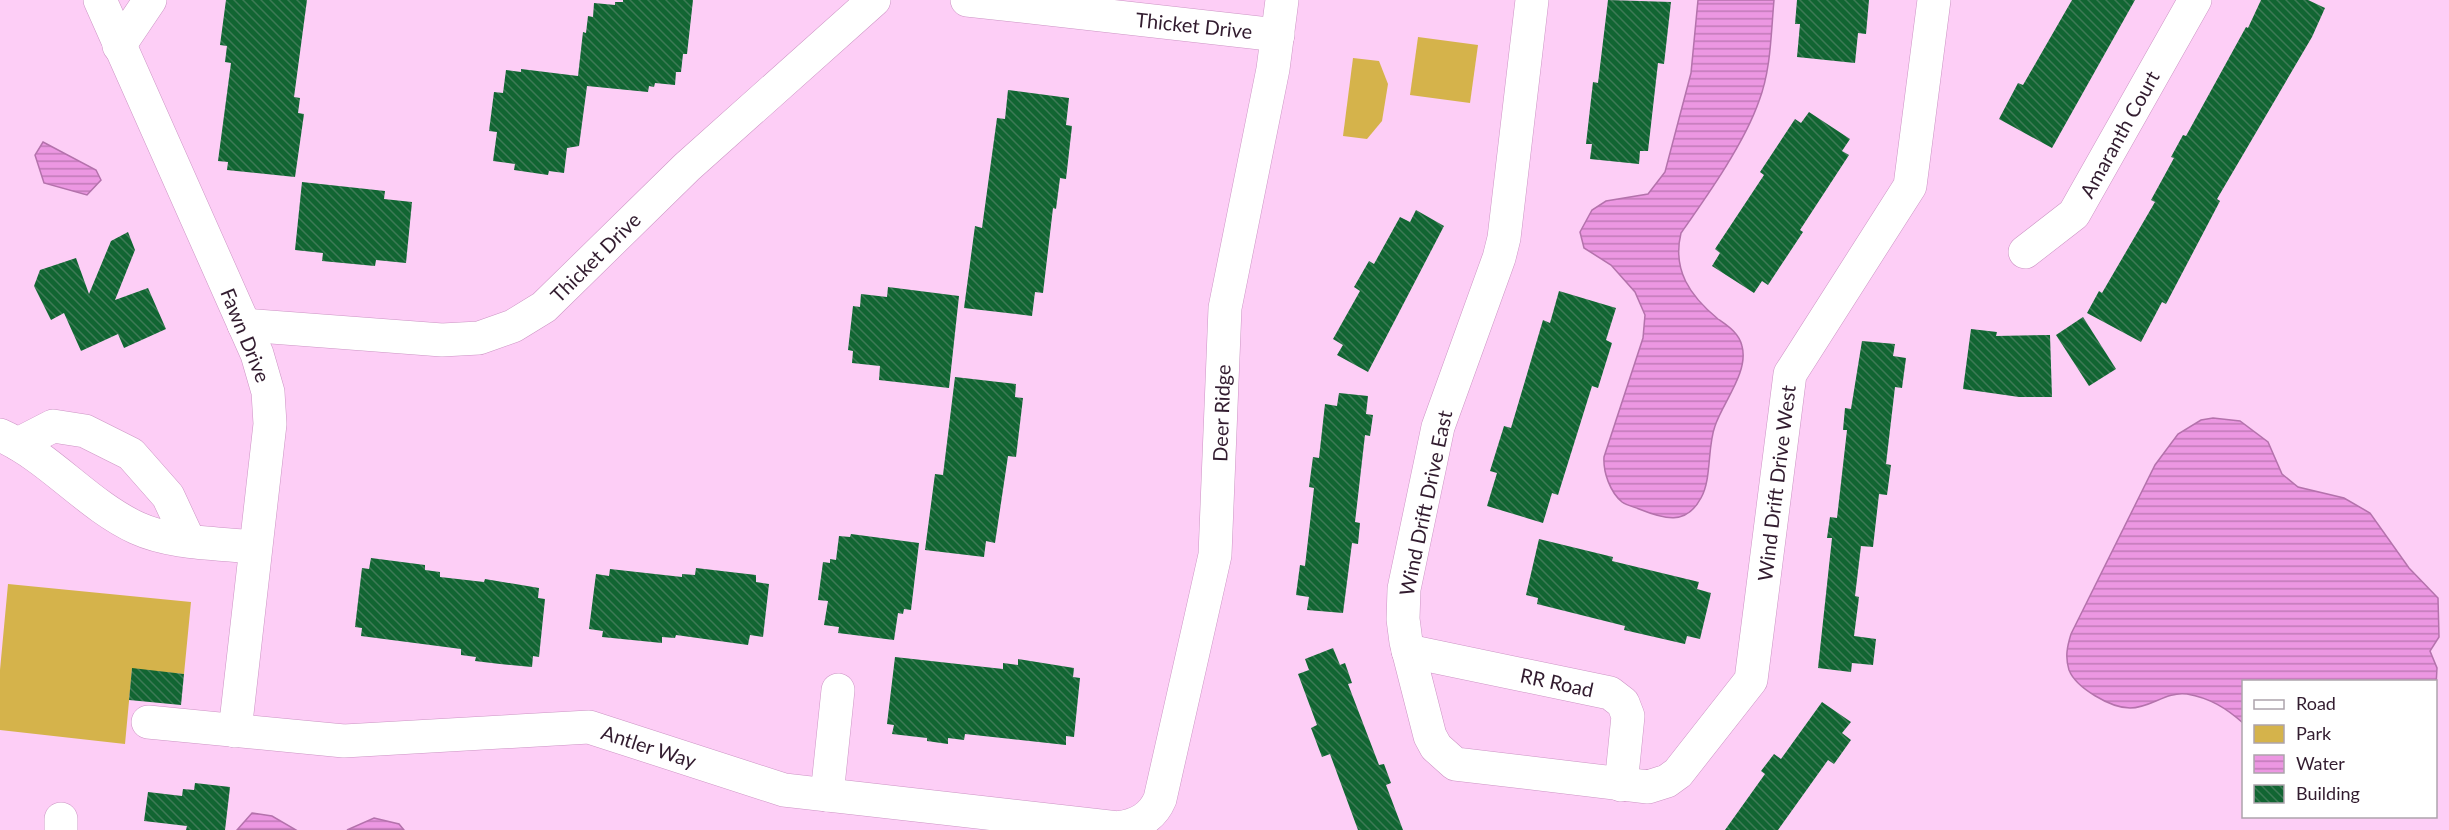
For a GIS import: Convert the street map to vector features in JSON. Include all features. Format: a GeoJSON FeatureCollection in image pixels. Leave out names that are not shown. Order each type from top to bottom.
{"type":"FeatureCollection","features":[{"type":"Feature","properties":{"kind":"street","name":"Fawn Drive"},"geometry":{"type":"LineString","coordinates":[[100,0],[262,369],[269,408],[235,731]]}},
{"type":"Feature","properties":{"kind":"street"},"geometry":{"type":"LineString","coordinates":[[119,46],[150,0]]}},
{"type":"Feature","properties":{"kind":"street","name":"Thicket Drive"},"geometry":{"type":"LineString","coordinates":[[243,325],[442,340],[479,338],[513,326],[544,307],[687,167],[874,0]]}},
{"type":"Feature","properties":{"kind":"street","name":"Thicket Drive"},"geometry":{"type":"LineString","coordinates":[[967,0],[1278,35]]}},
{"type":"Feature","properties":{"kind":"street","name":"Deer Ridge"},"geometry":{"type":"LineString","coordinates":[[1143,819],[1151,814],[1160,799],[1215,555],[1226,308],[1278,35],[1282,0]]}},
{"type":"Feature","properties":{"kind":"street","name":"Wind Drift Drive East"},"geometry":{"type":"LineString","coordinates":[[1532,0],[1504,238],[1499,258],[1438,428],[1404,589],[1403,628],[1430,736],[1436,747],[1455,764],[1622,785]]}},
{"type":"Feature","properties":{"kind":"street","name":"Wind Drift Drive West"},"geometry":{"type":"LineString","coordinates":[[1622,785],[1648,787],[1666,781],[1678,773],[1751,680],[1790,374],[1910,186],[1934,0]]}},
{"type":"Feature","properties":{"kind":"street","name":"Amaranth Court"},"geometry":{"type":"LineString","coordinates":[[2025,252],[2074,214],[2195,0]]}},
{"type":"Feature","properties":{"kind":"street"},"geometry":{"type":"LineString","coordinates":[[9,439],[53,426],[84,431],[131,454],[168,496],[188,539]]}},
{"type":"Feature","properties":{"kind":"street"},"geometry":{"type":"LineString","coordinates":[[9,439],[126,523],[151,533],[255,547]]}},
{"type":"Feature","properties":{"kind":"street","name":"RR Road"},"geometry":{"type":"LineString","coordinates":[[1408,651],[1610,693],[1623,703],[1628,716],[1622,785]]}},
{"type":"Feature","properties":{"kind":"street"},"geometry":{"type":"LineString","coordinates":[[827,795],[838,690]]}},
{"type":"Feature","properties":{"kind":"street","name":"Antler Way"},"geometry":{"type":"LineString","coordinates":[[148,722],[344,741],[589,727],[784,790],[1118,828],[1133,826],[1143,819]]}},
{"type":"Feature","properties":{"kind":"green space"},"geometry":{"type":"Polygon","coordinates":[[[1418,37],[1478,45],[1470,103],[1410,95],[1418,37]]]}},
{"type":"Feature","properties":{"kind":"green space"},"geometry":{"type":"Polygon","coordinates":[[[1353,58],[1379,61],[1388,84],[1382,121],[1367,139],[1343,136],[1353,58]]]}},
{"type":"Feature","properties":{"kind":"green space"},"geometry":{"type":"Polygon","coordinates":[[[8,584],[191,602],[184,674],[132,669],[125,744],[0,730],[0,670],[8,584]]]}},
{"type":"Feature","properties":{"kind":"water"},"geometry":{"type":"Polygon","coordinates":[[[1698,0],[1774,0],[1768,64],[1759,101],[1735,152],[1681,233],[1679,259],[1686,281],[1699,301],[1736,334],[1741,341],[1743,356],[1739,376],[1715,426],[1707,481],[1701,498],[1688,513],[1674,518],[1657,515],[1624,503],[1614,493],[1606,475],[1604,457],[1643,338],[1645,315],[1635,292],[1611,265],[1584,248],[1580,232],[1592,210],[1606,201],[1648,194],[1665,172],[1691,73],[1698,0]]]}},
{"type":"Feature","properties":{"kind":"water"},"geometry":{"type":"Polygon","coordinates":[[[43,142],[96,170],[101,180],[87,195],[44,183],[35,155],[43,142]]]}},
{"type":"Feature","properties":{"kind":"water"},"geometry":{"type":"Polygon","coordinates":[[[2213,418],[2240,421],[2268,442],[2282,474],[2298,487],[2344,498],[2370,513],[2409,568],[2438,598],[2439,637],[2430,651],[2437,668],[2436,680],[2242,680],[2242,722],[2217,704],[2187,694],[2172,695],[2130,708],[2104,701],[2079,684],[2068,665],[2067,656],[2071,634],[2155,465],[2178,434],[2201,420],[2213,418]]]}},
{"type":"Feature","properties":{"kind":"water"},"geometry":{"type":"Polygon","coordinates":[[[252,813],[272,816],[296,830],[237,830],[252,813]]]}},
{"type":"Feature","properties":{"kind":"water"},"geometry":{"type":"Polygon","coordinates":[[[374,818],[399,824],[404,830],[347,830],[374,818]]]}},
{"type":"Feature","properties":{"kind":"building"},"geometry":{"type":"Polygon","coordinates":[[[226,0],[307,0],[294,97],[300,98],[298,113],[304,114],[295,177],[227,170],[228,162],[218,161],[231,63],[225,62],[227,46],[220,45],[226,0]]]}},
{"type":"Feature","properties":{"kind":"building"},"geometry":{"type":"Polygon","coordinates":[[[623,0],[693,0],[687,54],[683,54],[681,72],[676,72],[675,85],[655,83],[654,87],[649,86],[648,92],[587,86],[579,146],[567,148],[564,173],[549,171],[548,175],[514,170],[515,164],[493,161],[497,132],[489,131],[494,92],[503,93],[506,70],[521,72],[521,69],[578,76],[583,32],[586,33],[588,16],[593,17],[594,3],[615,5],[615,2],[623,2],[623,0]]]}},
{"type":"Feature","properties":{"kind":"building"},"geometry":{"type":"Polygon","coordinates":[[[1608,0],[1671,2],[1664,64],[1658,63],[1648,151],[1640,151],[1639,164],[1590,159],[1592,144],[1586,144],[1593,82],[1598,83],[1608,0]]]}},
{"type":"Feature","properties":{"kind":"building"},"geometry":{"type":"Polygon","coordinates":[[[1797,0],[1869,0],[1866,34],[1858,33],[1855,63],[1797,57],[1800,24],[1795,24],[1797,0]]]}},
{"type":"Feature","properties":{"kind":"building"},"geometry":{"type":"Polygon","coordinates":[[[2072,0],[2135,0],[2052,148],[1999,119],[2018,83],[2023,85],[2072,0]]]}},
{"type":"Feature","properties":{"kind":"building"},"geometry":{"type":"Polygon","coordinates":[[[2261,0],[2308,0],[2325,8],[2312,37],[2217,199],[2220,201],[2166,304],[2162,302],[2141,342],[2087,313],[2099,291],[2102,293],[2155,202],[2151,200],[2174,158],[2171,157],[2183,135],[2186,136],[2246,27],[2248,28],[2261,0]]]}},
{"type":"Feature","properties":{"kind":"building"},"geometry":{"type":"Polygon","coordinates":[[[1008,90],[1069,98],[1066,125],[1072,126],[1066,179],[1060,178],[1056,209],[1053,208],[1043,293],[1035,292],[1032,316],[964,308],[975,226],[982,228],[997,118],[1005,119],[1008,90]]]}},
{"type":"Feature","properties":{"kind":"building"},"geometry":{"type":"Polygon","coordinates":[[[1809,112],[1850,139],[1842,151],[1849,155],[1800,230],[1803,232],[1768,285],[1762,281],[1754,293],[1712,266],[1720,253],[1715,249],[1764,175],[1760,172],[1795,119],[1801,123],[1809,112]]]}},
{"type":"Feature","properties":{"kind":"building"},"geometry":{"type":"Polygon","coordinates":[[[302,182],[385,191],[384,199],[412,202],[406,263],[376,260],[375,266],[322,261],[323,253],[295,250],[302,182]]]}},
{"type":"Feature","properties":{"kind":"building"},"geometry":{"type":"Polygon","coordinates":[[[1416,210],[1444,226],[1368,372],[1337,355],[1343,345],[1333,339],[1360,291],[1354,287],[1369,261],[1374,264],[1400,217],[1410,222],[1416,210]]]}},
{"type":"Feature","properties":{"kind":"building"},"geometry":{"type":"Polygon","coordinates":[[[128,232],[135,250],[115,300],[148,288],[166,329],[124,348],[118,334],[81,351],[64,313],[51,320],[34,286],[40,270],[76,258],[89,294],[111,241],[128,232]]]}},
{"type":"Feature","properties":{"kind":"building"},"geometry":{"type":"Polygon","coordinates":[[[888,287],[959,296],[949,388],[879,380],[880,366],[852,363],[853,351],[848,350],[853,306],[860,307],[861,294],[887,297],[888,287]]]}},
{"type":"Feature","properties":{"kind":"building"},"geometry":{"type":"Polygon","coordinates":[[[1559,291],[1616,308],[1606,340],[1612,343],[1598,388],[1592,386],[1558,495],[1552,493],[1543,523],[1487,506],[1497,473],[1490,471],[1504,426],[1511,428],[1543,320],[1550,323],[1559,291]]]}},
{"type":"Feature","properties":{"kind":"building"},"geometry":{"type":"Polygon","coordinates":[[[2083,317],[2116,369],[2089,386],[2056,335],[2083,317]]]}},
{"type":"Feature","properties":{"kind":"building"},"geometry":{"type":"Polygon","coordinates":[[[1971,329],[1997,332],[1996,336],[2050,335],[2052,397],[2019,397],[1963,389],[1971,329]]]}},
{"type":"Feature","properties":{"kind":"building"},"geometry":{"type":"Polygon","coordinates":[[[1862,341],[1895,344],[1893,356],[1906,358],[1902,388],[1895,387],[1886,464],[1891,465],[1887,495],[1879,494],[1873,547],[1861,546],[1855,596],[1859,597],[1854,636],[1876,639],[1873,665],[1852,663],[1851,672],[1818,668],[1832,538],[1827,538],[1830,517],[1837,518],[1847,430],[1843,430],[1845,408],[1851,409],[1862,341]]]}},
{"type":"Feature","properties":{"kind":"building"},"geometry":{"type":"Polygon","coordinates":[[[955,377],[1016,384],[1015,397],[1023,398],[1016,457],[1008,456],[995,543],[986,541],[984,557],[925,550],[935,474],[943,475],[955,377]]]}},
{"type":"Feature","properties":{"kind":"building"},"geometry":{"type":"Polygon","coordinates":[[[1339,393],[1368,396],[1366,414],[1373,415],[1370,436],[1365,435],[1355,522],[1360,523],[1358,544],[1352,543],[1343,613],[1307,610],[1309,597],[1296,595],[1300,565],[1305,566],[1314,488],[1309,487],[1313,457],[1319,458],[1325,404],[1337,406],[1339,393]]]}},
{"type":"Feature","properties":{"kind":"building"},"geometry":{"type":"Polygon","coordinates":[[[851,534],[919,543],[911,610],[904,609],[903,614],[898,613],[894,640],[838,633],[839,627],[824,625],[828,601],[818,600],[823,562],[830,563],[830,559],[836,560],[839,536],[850,537],[851,534]]]}},
{"type":"Feature","properties":{"kind":"building"},"geometry":{"type":"Polygon","coordinates":[[[1539,539],[1613,557],[1612,561],[1699,582],[1697,589],[1711,593],[1700,639],[1687,636],[1685,644],[1624,630],[1625,626],[1537,604],[1538,598],[1526,595],[1539,539]]]}},
{"type":"Feature","properties":{"kind":"building"},"geometry":{"type":"Polygon","coordinates":[[[371,558],[425,565],[425,570],[440,572],[440,577],[484,582],[485,579],[539,588],[538,598],[545,599],[539,657],[533,656],[532,667],[500,664],[475,661],[476,657],[461,655],[461,649],[361,636],[362,628],[355,627],[362,568],[369,569],[371,558]]]}},
{"type":"Feature","properties":{"kind":"building"},"geometry":{"type":"Polygon","coordinates":[[[696,568],[756,575],[756,582],[769,584],[763,637],[750,635],[748,645],[676,635],[675,638],[662,637],[662,643],[602,637],[603,631],[589,629],[596,574],[609,576],[610,569],[682,577],[682,574],[695,575],[696,568]]]}},
{"type":"Feature","properties":{"kind":"building"},"geometry":{"type":"Polygon","coordinates":[[[1333,648],[1340,665],[1345,663],[1352,683],[1348,684],[1379,765],[1384,764],[1391,783],[1386,785],[1403,830],[1358,830],[1330,754],[1322,757],[1311,728],[1317,725],[1298,674],[1309,670],[1305,659],[1333,648]]]}},
{"type":"Feature","properties":{"kind":"building"},"geometry":{"type":"Polygon","coordinates":[[[895,657],[1003,669],[1003,663],[1018,665],[1018,659],[1074,668],[1073,677],[1080,678],[1074,737],[1066,736],[1066,745],[965,734],[964,740],[948,738],[948,744],[927,741],[927,738],[892,734],[894,725],[887,724],[895,657]]]}},
{"type":"Feature","properties":{"kind":"building"},"geometry":{"type":"Polygon","coordinates":[[[132,668],[184,674],[181,705],[129,700],[132,668]]]}},
{"type":"Feature","properties":{"kind":"building"},"geometry":{"type":"Polygon","coordinates":[[[1822,702],[1851,722],[1842,733],[1851,740],[1834,764],[1828,760],[1778,830],[1725,830],[1765,774],[1761,771],[1774,754],[1781,759],[1822,702]]]}},
{"type":"Feature","properties":{"kind":"building"},"geometry":{"type":"Polygon","coordinates":[[[195,783],[230,787],[225,830],[186,830],[187,826],[144,821],[148,792],[182,796],[183,789],[194,790],[195,783]]]}}]}
